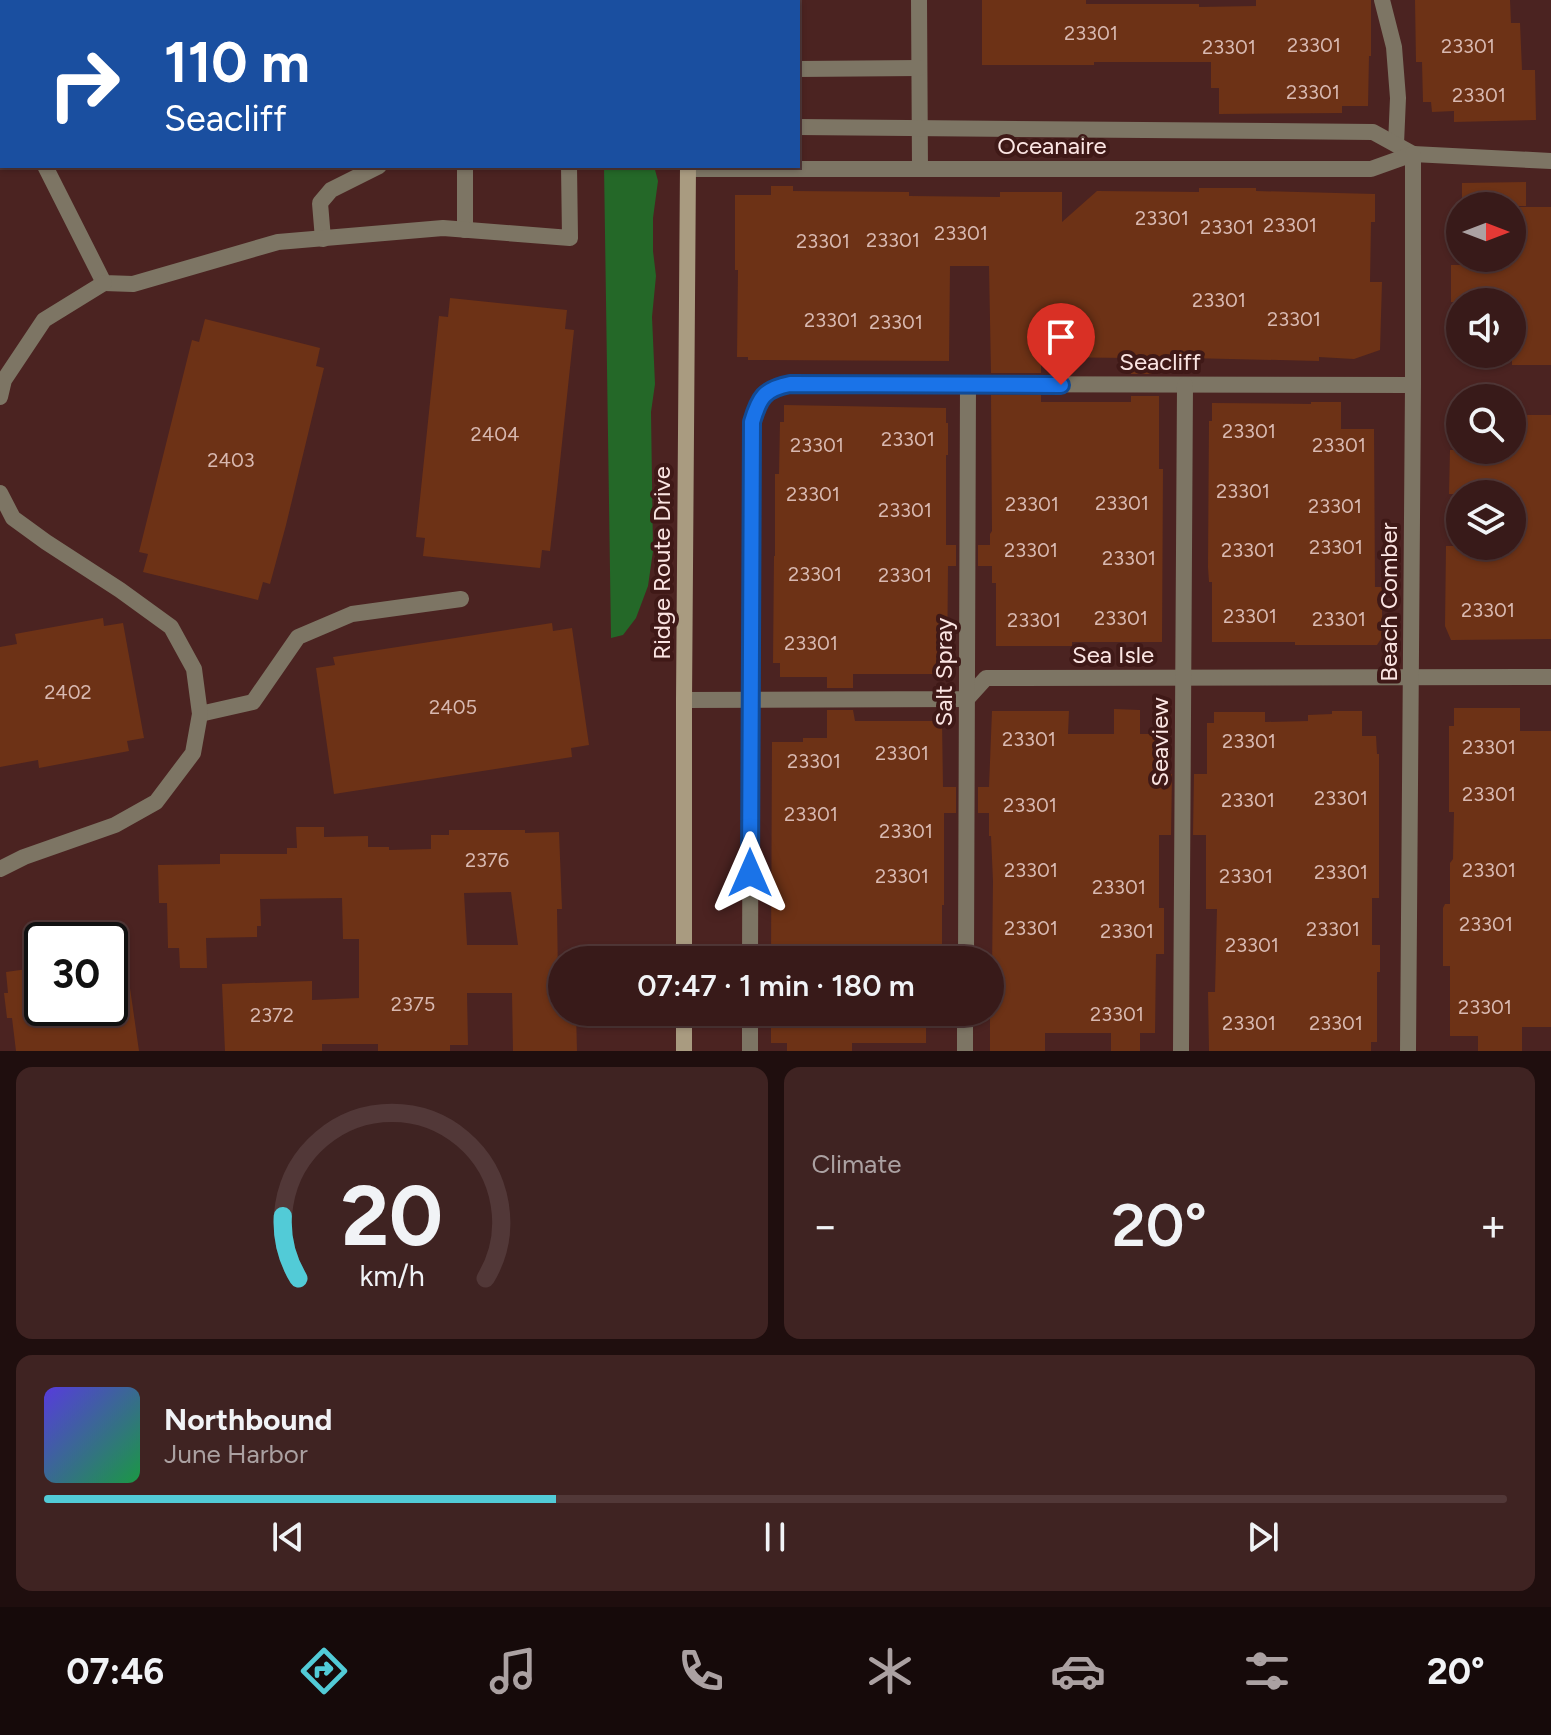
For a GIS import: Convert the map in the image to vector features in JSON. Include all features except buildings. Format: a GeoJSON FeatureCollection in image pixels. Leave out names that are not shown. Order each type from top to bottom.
{"type":"FeatureCollection","features":[{"type":"Feature","properties":{"kind":"main road","name":"Ridge Route Drive"},"geometry":{"type":"LineString","coordinates":[[684,946],[688,168]]}},
{"type":"Feature","properties":{"kind":"main road"},"geometry":{"type":"LineString","coordinates":[[684,1026],[684,1051]]}},
{"type":"Feature","properties":{"kind":"street"},"geometry":{"type":"LineString","coordinates":[[919,0],[920,169]]}},
{"type":"Feature","properties":{"kind":"street"},"geometry":{"type":"LineString","coordinates":[[1382,0],[1394,47],[1398,98],[1396,144]]}},
{"type":"Feature","properties":{"kind":"street"},"geometry":{"type":"LineString","coordinates":[[800,69],[919,68]]}},
{"type":"Feature","properties":{"kind":"street","name":"Oceanaire"},"geometry":{"type":"LineString","coordinates":[[800,127],[1373,132],[1413,154]]}},
{"type":"Feature","properties":{"kind":"street","name":"Oceanaire"},"geometry":{"type":"LineString","coordinates":[[800,168],[1371,169],[1413,154],[1551,161]]}},
{"type":"Feature","properties":{"kind":"street","name":"Beach Comber"},"geometry":{"type":"LineString","coordinates":[[1408,1051],[1413,154]]}},
{"type":"Feature","properties":{"kind":"street"},"geometry":{"type":"LineString","coordinates":[[46,168],[104,283]]}},
{"type":"Feature","properties":{"kind":"street"},"geometry":{"type":"LineString","coordinates":[[323,239],[320,203],[331,190],[375,168]]}},
{"type":"Feature","properties":{"kind":"street"},"geometry":{"type":"LineString","coordinates":[[465,168],[465,230]]}},
{"type":"Feature","properties":{"kind":"street"},"geometry":{"type":"LineString","coordinates":[[0,397],[4,380],[44,320],[104,283],[133,284],[278,242],[443,228],[570,238],[569,168]]}},
{"type":"Feature","properties":{"kind":"street","name":"Seacliff"},"geometry":{"type":"LineString","coordinates":[[751,700],[752,422],[764,393],[790,384],[1413,385]]}},
{"type":"Feature","properties":{"kind":"street","name":"Salt Spray"},"geometry":{"type":"LineString","coordinates":[[966,946],[968,385]]}},
{"type":"Feature","properties":{"kind":"street","name":"Seaview"},"geometry":{"type":"LineString","coordinates":[[1181,1051],[1185,385]]}},
{"type":"Feature","properties":{"kind":"street"},"geometry":{"type":"LineString","coordinates":[[0,493],[13,518],[171,627],[194,669],[200,714],[193,753],[156,802],[115,825],[24,857],[0,869]]}},
{"type":"Feature","properties":{"kind":"street"},"geometry":{"type":"LineString","coordinates":[[200,714],[253,702],[298,637],[352,614],[461,599]]}},
{"type":"Feature","properties":{"kind":"street","name":"Sea Isle"},"geometry":{"type":"LineString","coordinates":[[967,699],[986,678],[1551,677]]}},
{"type":"Feature","properties":{"kind":"street"},"geometry":{"type":"LineString","coordinates":[[684,700],[967,699]]}},
{"type":"Feature","properties":{"kind":"street"},"geometry":{"type":"LineString","coordinates":[[750,946],[751,700]]}},
{"type":"Feature","properties":{"kind":"street"},"geometry":{"type":"LineString","coordinates":[[750,1026],[750,1051]]}},
{"type":"Feature","properties":{"kind":"street"},"geometry":{"type":"LineString","coordinates":[[965,1026],[965,1051]]}},
{"type":"Feature","properties":{"kind":"green space"},"geometry":{"type":"Polygon","coordinates":[[[604,168],[655,168],[658,181],[653,218],[656,276],[652,317],[655,384],[651,412],[653,551],[648,586],[636,618],[623,635],[611,638],[604,168]]]}},
{"type":"Feature","properties":{"kind":"route"},"geometry":{"type":"LineString","coordinates":[[750,873],[752,422],[764,393],[790,384],[1061,385]]}}]}
